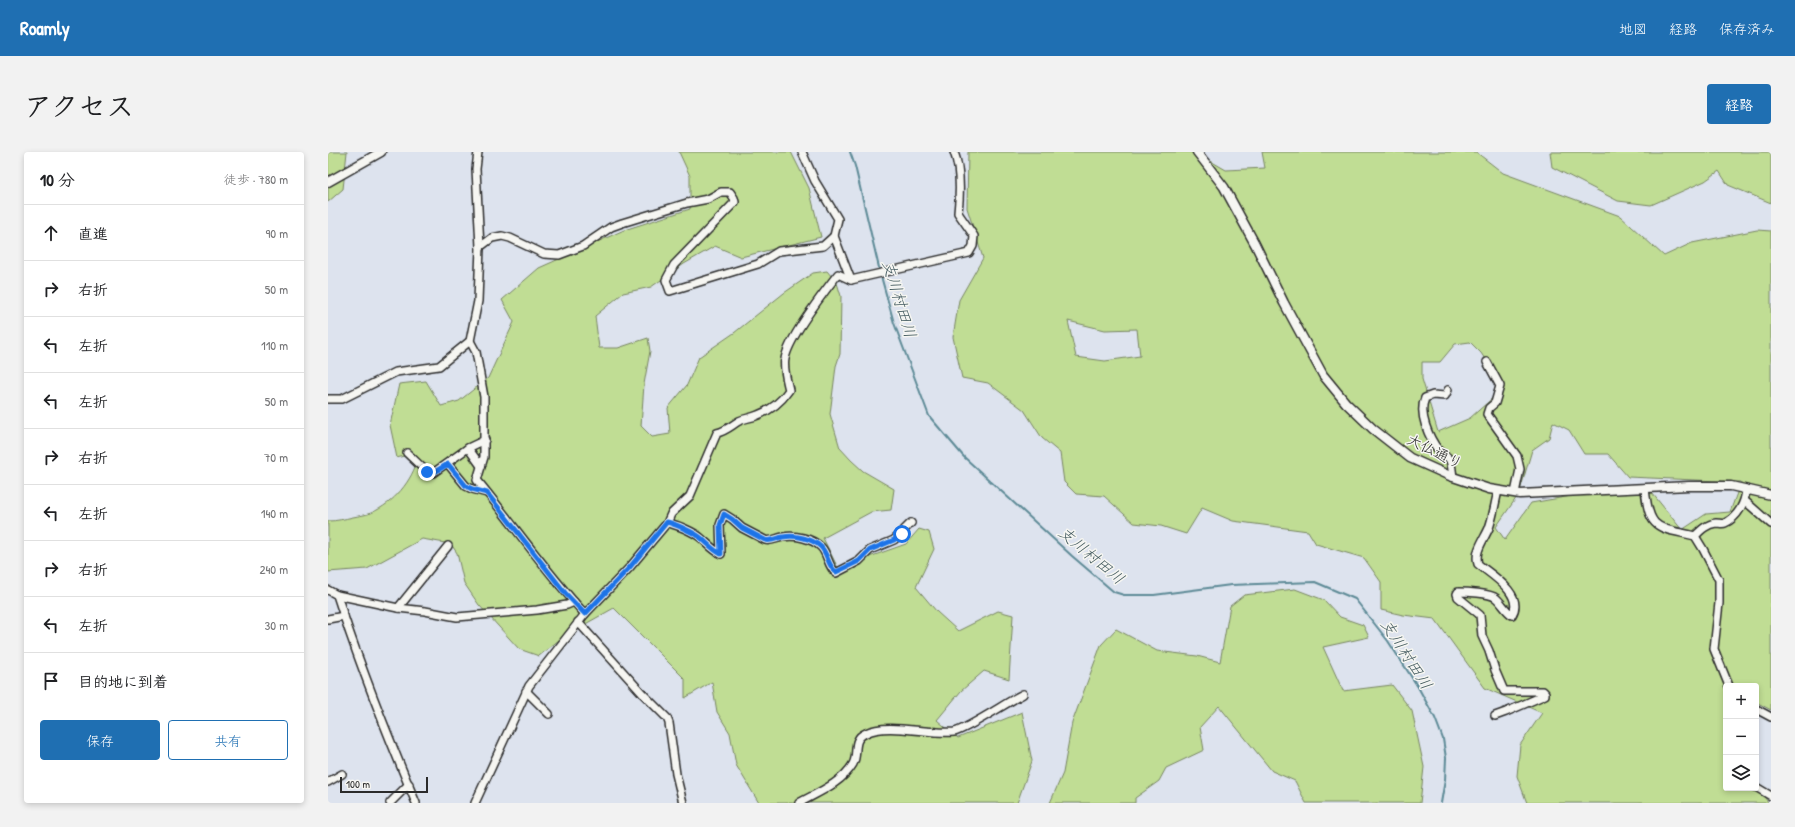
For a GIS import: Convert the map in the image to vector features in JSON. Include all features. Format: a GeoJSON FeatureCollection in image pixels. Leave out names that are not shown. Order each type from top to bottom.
{"type":"FeatureCollection","features":[{"type":"Feature","properties":{"kind":"street"},"geometry":{"type":"LineString","coordinates":[[328,182],[381,152]]}},
{"type":"Feature","properties":{"kind":"street"},"geometry":{"type":"LineString","coordinates":[[328,399],[342,399],[396,372],[439,366],[470,341],[478,301],[480,247],[476,169],[478,152]]}},
{"type":"Feature","properties":{"kind":"street"},"geometry":{"type":"LineString","coordinates":[[802,152],[815,181],[838,219],[834,236],[851,280]]}},
{"type":"Feature","properties":{"kind":"street"},"geometry":{"type":"LineString","coordinates":[[475,803],[526,692],[578,622],[630,567],[667,522],[671,514],[690,496],[717,433],[729,429],[744,419],[759,415],[783,400],[789,390],[785,359],[789,345],[838,274],[851,280],[969,253],[973,246],[974,236],[958,213],[960,197],[958,168],[954,152]]}},
{"type":"Feature","properties":{"kind":"street","name":"大仏通り"},"geometry":{"type":"LineString","coordinates":[[1196,152],[1224,187],[1256,244],[1284,303],[1323,375],[1346,403],[1385,439],[1410,458],[1453,477],[1498,491],[1515,493],[1731,486],[1771,495]]}},
{"type":"Feature","properties":{"kind":"street"},"geometry":{"type":"LineString","coordinates":[[480,247],[492,238],[502,236],[510,238],[544,254],[559,255],[583,246],[622,222],[687,203],[708,199],[721,192],[730,192],[735,202],[674,265],[666,280],[670,292],[758,264],[779,251],[823,246],[834,236]]}},
{"type":"Feature","properties":{"kind":"street"},"geometry":{"type":"LineString","coordinates":[[470,341],[476,352],[484,397],[484,457],[477,480],[585,614]]}},
{"type":"Feature","properties":{"kind":"street"},"geometry":{"type":"LineString","coordinates":[[1487,362],[1500,386],[1494,403],[1489,408],[1487,414],[1517,456],[1520,469],[1515,493]]}},
{"type":"Feature","properties":{"kind":"street"},"geometry":{"type":"LineString","coordinates":[[1448,390],[1445,396],[1433,395],[1425,398],[1422,408],[1429,438],[1439,451],[1449,458],[1453,477]]}},
{"type":"Feature","properties":{"kind":"street"},"geometry":{"type":"LineString","coordinates":[[407,453],[427,472],[433,473],[448,464],[468,448],[485,440]]}},
{"type":"Feature","properties":{"kind":"street"},"geometry":{"type":"LineString","coordinates":[[468,448],[481,466]]}},
{"type":"Feature","properties":{"kind":"street"},"geometry":{"type":"LineString","coordinates":[[448,464],[465,484],[472,489],[487,493]]}},
{"type":"Feature","properties":{"kind":"street"},"geometry":{"type":"LineString","coordinates":[[465,484],[477,477]]}},
{"type":"Feature","properties":{"kind":"street"},"geometry":{"type":"LineString","coordinates":[[1645,488],[1648,515],[1654,524],[1663,528],[1695,536],[1718,580],[1719,603],[1714,649],[1727,683]]}},
{"type":"Feature","properties":{"kind":"street"},"geometry":{"type":"LineString","coordinates":[[1695,536],[1706,526],[1715,523],[1725,523],[1737,513],[1745,501],[1746,490]]}},
{"type":"Feature","properties":{"kind":"street"},"geometry":{"type":"LineString","coordinates":[[1495,716],[1513,710],[1545,695],[1546,693],[1542,691],[1504,691],[1482,636],[1480,615],[1458,597],[1457,594],[1458,592],[1490,595],[1496,598],[1512,615],[1514,611],[1513,598],[1506,587],[1478,564],[1477,560],[1478,550],[1489,528],[1498,491]]}},
{"type":"Feature","properties":{"kind":"street"},"geometry":{"type":"LineString","coordinates":[[1745,501],[1771,524]]}},
{"type":"Feature","properties":{"kind":"street"},"geometry":{"type":"LineString","coordinates":[[667,522],[675,524],[696,535],[721,554],[720,525],[724,514],[742,528],[765,540],[769,541],[790,536],[812,540],[822,548],[832,570],[836,572],[859,561],[870,550],[894,540],[911,523]]}},
{"type":"Feature","properties":{"kind":"street"},"geometry":{"type":"LineString","coordinates":[[398,608],[448,546]]}},
{"type":"Feature","properties":{"kind":"street"},"geometry":{"type":"LineString","coordinates":[[328,590],[337,595],[398,608],[457,617],[537,610],[567,605],[574,602]]}},
{"type":"Feature","properties":{"kind":"street"},"geometry":{"type":"LineString","coordinates":[[337,595],[372,696],[416,803]]}},
{"type":"Feature","properties":{"kind":"street"},"geometry":{"type":"LineString","coordinates":[[328,619],[344,616]]}},
{"type":"Feature","properties":{"kind":"street"},"geometry":{"type":"LineString","coordinates":[[578,622],[667,718],[669,722],[676,774],[683,803]]}},
{"type":"Feature","properties":{"kind":"street"},"geometry":{"type":"LineString","coordinates":[[526,692],[549,714]]}},
{"type":"Feature","properties":{"kind":"street"},"geometry":{"type":"LineString","coordinates":[[799,803],[825,789],[846,773],[854,763],[856,744],[859,738],[865,733],[876,730],[890,729],[954,732],[1023,694]]}},
{"type":"Feature","properties":{"kind":"street"},"geometry":{"type":"LineString","coordinates":[[1759,711],[1771,717]]}},
{"type":"Feature","properties":{"kind":"street"},"geometry":{"type":"LineString","coordinates":[[328,782],[342,774]]}},
{"type":"Feature","properties":{"kind":"street"},"geometry":{"type":"LineString","coordinates":[[390,803],[409,784]]}},
{"type":"Feature","properties":{"kind":"street"},"geometry":{"type":"LineString","coordinates":[[1759,789],[1771,796]]}},
{"type":"Feature","properties":{"kind":"green space"},"geometry":{"type":"Polygon","coordinates":[[[328,152],[347,152],[343,189],[328,202],[328,152]]]}},
{"type":"Feature","properties":{"kind":"green space"},"geometry":{"type":"Polygon","coordinates":[[[679,152],[791,152],[809,188],[821,237],[741,257],[715,246],[684,264],[651,287],[623,293],[595,316],[599,348],[618,348],[648,338],[650,351],[644,384],[641,426],[652,437],[670,434],[668,408],[687,385],[699,357],[734,333],[784,293],[813,273],[827,271],[837,283],[841,296],[840,354],[836,366],[830,414],[840,448],[863,471],[894,489],[891,510],[871,512],[823,538],[838,568],[906,544],[919,529],[929,532],[934,549],[916,587],[937,612],[958,631],[998,611],[1013,615],[1009,679],[984,671],[961,691],[937,720],[958,738],[1022,712],[1032,761],[1017,803],[759,803],[736,765],[730,733],[717,712],[712,682],[685,698],[685,679],[614,608],[564,636],[539,656],[519,649],[479,605],[464,583],[457,553],[451,544],[422,539],[367,569],[328,572],[328,521],[367,514],[379,509],[394,497],[407,483],[415,467],[418,458],[414,453],[397,458],[390,425],[399,384],[426,381],[441,406],[459,401],[488,378],[514,322],[502,300],[539,268],[624,230],[690,209],[690,176],[679,152]]]}},
{"type":"Feature","properties":{"kind":"green space"},"geometry":{"type":"Polygon","coordinates":[[[968,152],[1195,152],[1226,170],[1265,168],[1262,152],[1476,152],[1503,173],[1620,216],[1664,256],[1692,243],[1757,230],[1771,231],[1771,710],[1759,704],[1759,683],[1723,683],[1723,791],[1759,791],[1769,803],[1527,803],[1517,776],[1520,745],[1542,713],[1485,688],[1435,619],[1403,615],[1381,610],[1381,582],[1364,558],[1316,544],[1308,531],[1233,521],[1202,508],[1186,534],[1161,526],[1134,523],[1104,496],[1076,494],[1064,482],[1060,453],[1042,438],[1024,410],[988,383],[962,378],[953,337],[959,300],[983,258],[967,208],[968,152]],[[1068,321],[1076,357],[1105,361],[1140,356],[1137,329],[1105,330],[1068,321]],[[1470,342],[1455,344],[1440,362],[1422,362],[1422,379],[1438,432],[1470,418],[1504,388],[1481,353],[1470,342]],[[1553,422],[1549,438],[1532,450],[1519,494],[1496,527],[1505,540],[1531,503],[1583,494],[1652,493],[1682,530],[1706,514],[1730,512],[1741,482],[1628,477],[1608,454],[1584,454],[1569,430],[1553,422]]]}},
{"type":"Feature","properties":{"kind":"green space"},"geometry":{"type":"Polygon","coordinates":[[[1550,152],[1771,152],[1771,203],[1728,185],[1719,171],[1705,181],[1651,205],[1618,201],[1552,167],[1550,152]]]}},
{"type":"Feature","properties":{"kind":"green space"},"geometry":{"type":"Polygon","coordinates":[[[1295,589],[1324,600],[1340,617],[1363,625],[1369,637],[1323,647],[1343,691],[1392,685],[1412,711],[1424,767],[1420,803],[1306,803],[1295,781],[1272,771],[1219,706],[1200,727],[1204,750],[1166,768],[1159,781],[1135,798],[1135,803],[1050,803],[1063,773],[1072,723],[1101,645],[1116,629],[1157,651],[1197,656],[1220,662],[1230,606],[1244,595],[1295,589]]]}},
{"type":"Feature","properties":{"kind":"waterway","name":"支川村田川"},"geometry":{"type":"LineString","coordinates":[[850,152],[855,166],[880,272]]}},
{"type":"Feature","properties":{"kind":"waterway","name":"支川村田川"},"geometry":{"type":"LineString","coordinates":[[881,276],[894,323],[929,416],[964,457],[1072,556],[1114,592],[1124,595],[1154,595],[1231,585],[1315,582],[1355,599],[1388,641],[1418,687],[1435,718],[1443,739],[1446,758],[1445,780],[1441,803]]}},
{"type":"Feature","properties":{"kind":"route"},"geometry":{"type":"LineString","coordinates":[[427,472],[433,473],[448,464],[466,486],[487,493],[512,523],[566,594],[585,614],[630,567],[667,522],[675,524],[696,535],[721,554],[719,538],[721,520],[724,514],[754,536],[765,540],[769,541],[782,537],[796,536],[812,540],[822,548],[832,570],[836,572],[859,561],[870,550],[894,540],[902,534]]}}]}
